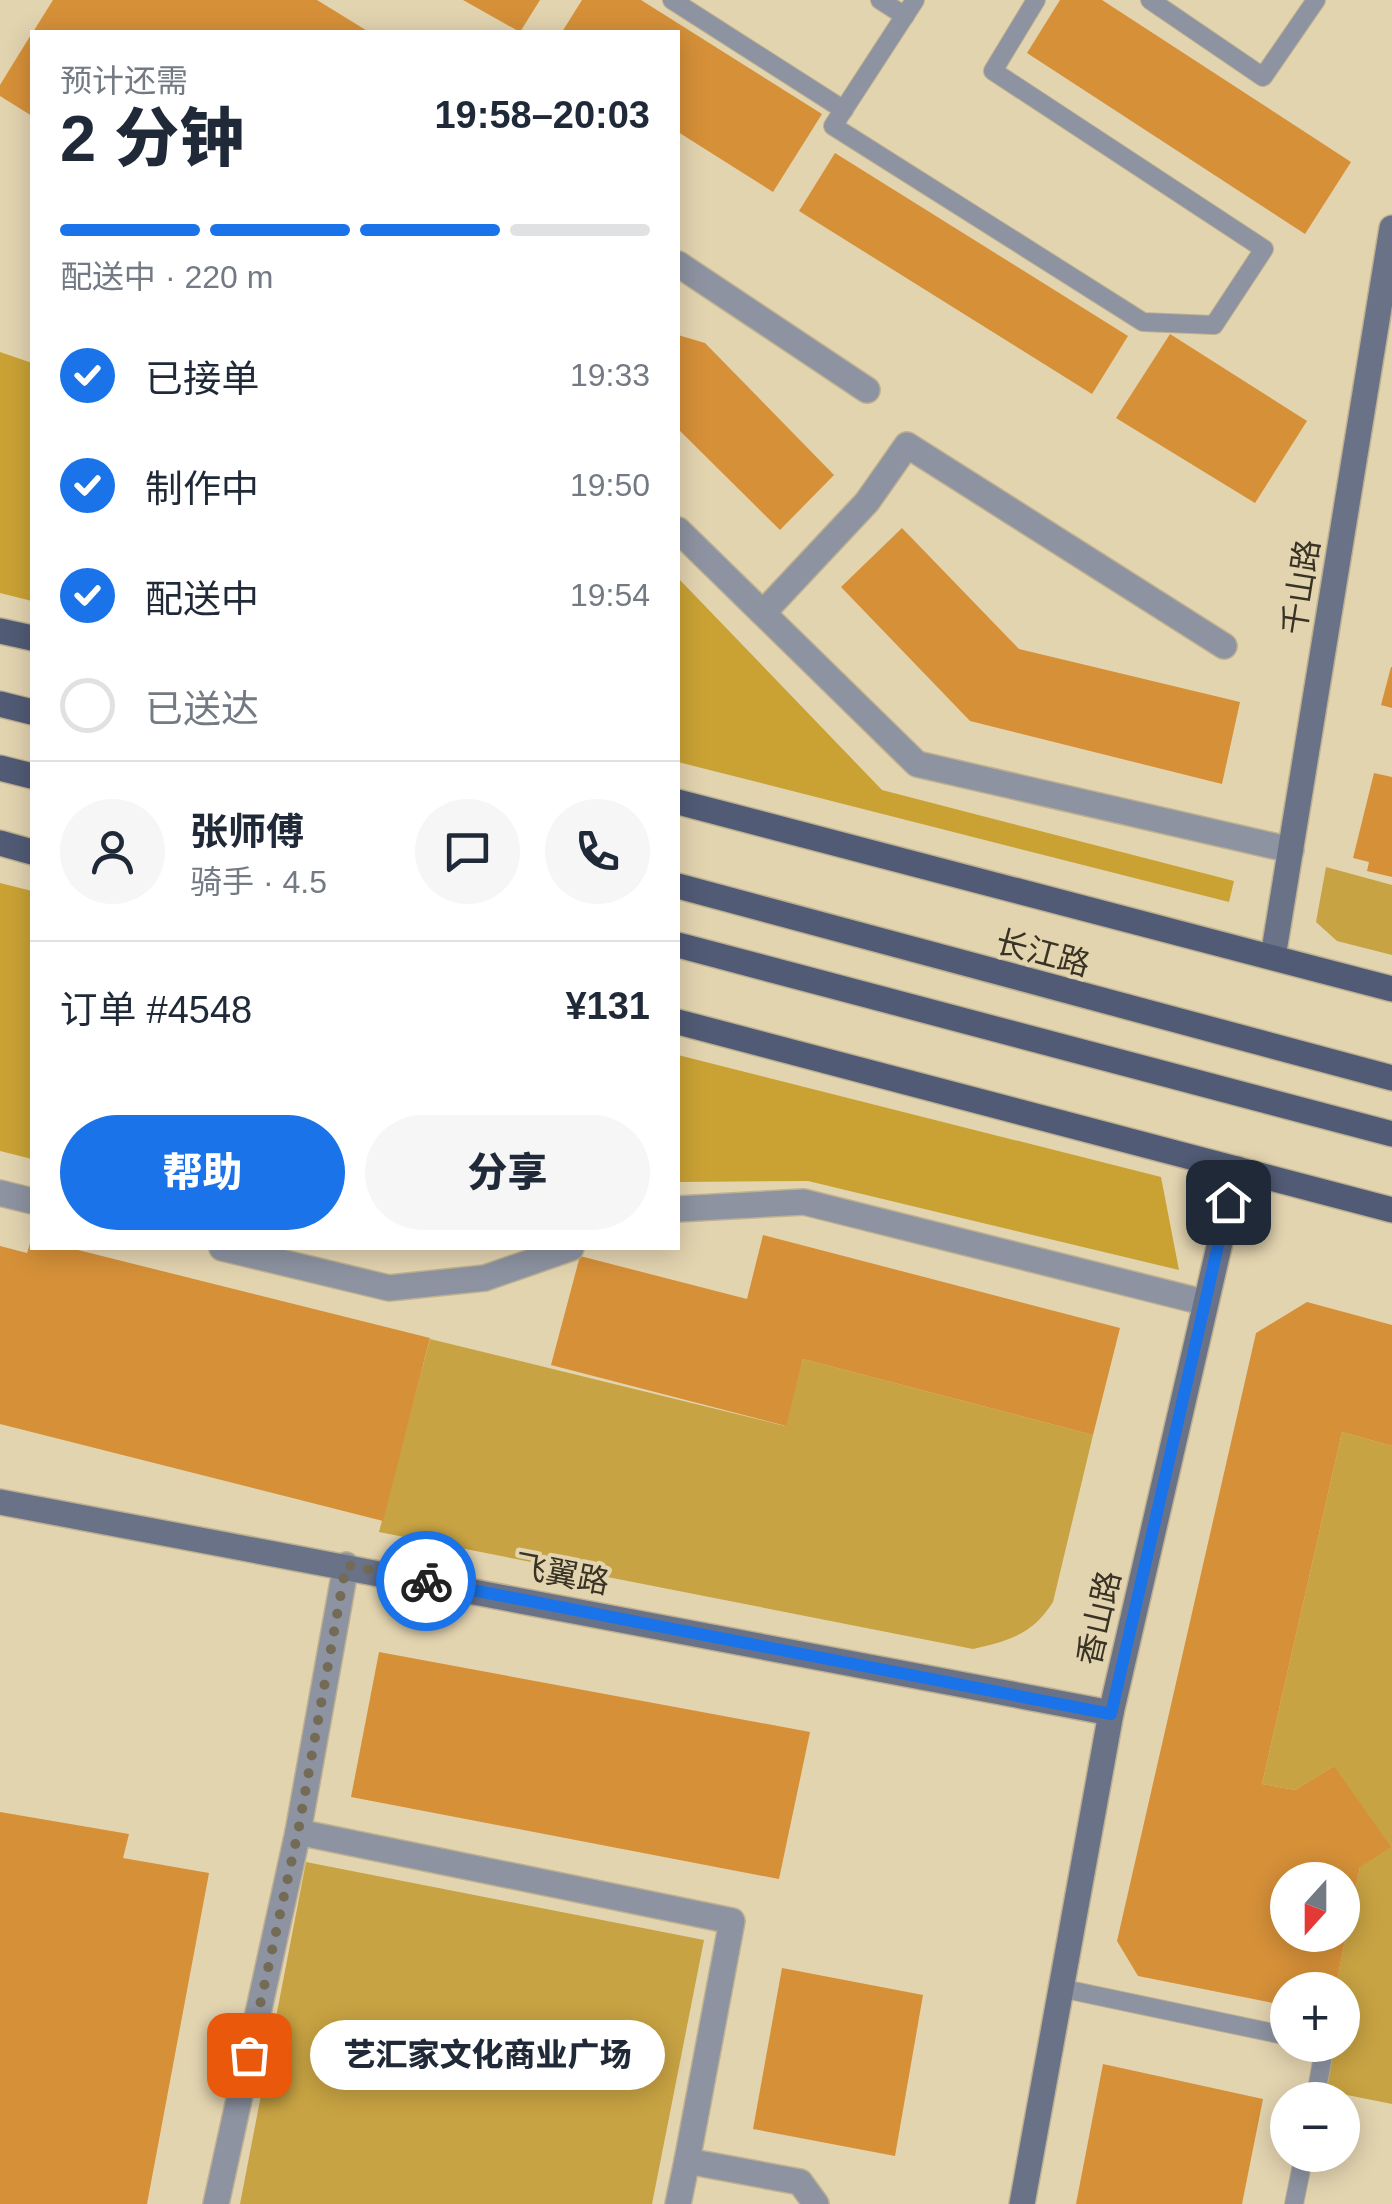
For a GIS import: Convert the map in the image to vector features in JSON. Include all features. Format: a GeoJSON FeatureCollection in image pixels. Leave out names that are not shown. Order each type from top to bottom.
{"type":"FeatureCollection","features":[{"type":"Feature","properties":{"kind":"main road"},"geometry":{"type":"LineString","coordinates":[[0,630],[30,638]]}},
{"type":"Feature","properties":{"kind":"main road"},"geometry":{"type":"LineString","coordinates":[[0,704],[30,712]]}},
{"type":"Feature","properties":{"kind":"main road"},"geometry":{"type":"LineString","coordinates":[[0,768],[30,776]]}},
{"type":"Feature","properties":{"kind":"main road"},"geometry":{"type":"LineString","coordinates":[[680,803],[1392,988]]}},
{"type":"Feature","properties":{"kind":"main road"},"geometry":{"type":"LineString","coordinates":[[0,843],[30,851]]}},
{"type":"Feature","properties":{"kind":"main road","name":"长江路"},"geometry":{"type":"LineString","coordinates":[[680,887],[1392,1078]]}},
{"type":"Feature","properties":{"kind":"main road"},"geometry":{"type":"LineString","coordinates":[[680,946],[1392,1134]]}},
{"type":"Feature","properties":{"kind":"main road"},"geometry":{"type":"LineString","coordinates":[[680,1023],[1392,1210]]}},
{"type":"Feature","properties":{"kind":"street","name":"千山路"},"geometry":{"type":"LineString","coordinates":[[1273,957],[1392,228]]}},
{"type":"Feature","properties":{"kind":"street"},"geometry":{"type":"LineString","coordinates":[[680,265],[867,390]]}},
{"type":"Feature","properties":{"kind":"street"},"geometry":{"type":"LineString","coordinates":[[762,613],[867,502],[908,445],[1224,646]]}},
{"type":"Feature","properties":{"kind":"street"},"geometry":{"type":"LineString","coordinates":[[680,532],[917,764],[1291,850]]}},
{"type":"Feature","properties":{"kind":"street","name":"香山路"},"geometry":{"type":"LineString","coordinates":[[1022,2204],[1111,1714],[1203,1302],[1237,1169]]}},
{"type":"Feature","properties":{"kind":"street"},"geometry":{"type":"LineString","coordinates":[[0,1193],[30,1200]]}},
{"type":"Feature","properties":{"kind":"street"},"geometry":{"type":"LineString","coordinates":[[680,1210],[804,1202],[1203,1302]]}},
{"type":"Feature","properties":{"kind":"street"},"geometry":{"type":"LineString","coordinates":[[230,1250],[389,1288],[485,1278],[565,1250]]}},
{"type":"Feature","properties":{"kind":"street","name":"飞翼路"},"geometry":{"type":"LineString","coordinates":[[0,1502],[1111,1714]]}},
{"type":"Feature","properties":{"kind":"street"},"geometry":{"type":"LineString","coordinates":[[216,2204],[298,1832],[346,1565]]}},
{"type":"Feature","properties":{"kind":"street"},"geometry":{"type":"LineString","coordinates":[[298,1832],[732,1921],[678,2204]]}},
{"type":"Feature","properties":{"kind":"street"},"geometry":{"type":"LineString","coordinates":[[686,2161],[800,2182],[816,2204]]}},
{"type":"Feature","properties":{"kind":"lane"},"geometry":{"type":"LineString","coordinates":[[672,0],[844,110]]}},
{"type":"Feature","properties":{"kind":"lane"},"geometry":{"type":"LineString","coordinates":[[880,0],[910,8],[833,126],[1143,322],[1214,325],[1264,249],[993,71],[1036,0]]}},
{"type":"Feature","properties":{"kind":"lane"},"geometry":{"type":"LineString","coordinates":[[1150,0],[1263,76],[1316,0]]}},
{"type":"Feature","properties":{"kind":"lane"},"geometry":{"type":"LineString","coordinates":[[1060,1988],[1270,2032]]}},
{"type":"Feature","properties":{"kind":"lane"},"geometry":{"type":"LineString","coordinates":[[1294,2204],[1301,2172]]}},
{"type":"Feature","properties":{"kind":"shaded area"},"geometry":{"type":"Polygon","coordinates":[[[0,352],[30,362],[30,600],[0,593],[0,352]]]}},
{"type":"Feature","properties":{"kind":"shaded area"},"geometry":{"type":"Polygon","coordinates":[[[680,580],[882,790],[1234,881],[1229,902],[680,763],[680,580]]]}},
{"type":"Feature","properties":{"kind":"shaded area"},"geometry":{"type":"Polygon","coordinates":[[[1326,867],[1392,885],[1392,955],[1337,941],[1316,922],[1326,867]]]}},
{"type":"Feature","properties":{"kind":"shaded area"},"geometry":{"type":"Polygon","coordinates":[[[0,883],[30,890],[30,1158],[0,1151],[0,883]]]}},
{"type":"Feature","properties":{"kind":"shaded area"},"geometry":{"type":"Polygon","coordinates":[[[680,1056],[1161,1177],[1179,1270],[808,1181],[680,1182],[680,1056]]]}},
{"type":"Feature","properties":{"kind":"shaded area"},"geometry":{"type":"Polygon","coordinates":[[[430,1339],[785,1426],[803,1359],[1093,1435],[1053,1602],[1037,1622],[1019,1635],[973,1649],[379,1532],[430,1339]]]}},
{"type":"Feature","properties":{"kind":"shaded area"},"geometry":{"type":"Polygon","coordinates":[[[1342,1432],[1392,1446],[1392,2104],[1360,2098],[1360,2082],[1318,2082],[1322,2062],[1360,2062],[1360,1972],[1339,1972],[1343,1952],[1360,1952],[1360,1862],[1334,1766],[1295,1790],[1262,1784],[1342,1432]]]}},
{"type":"Feature","properties":{"kind":"shaded area"},"geometry":{"type":"Polygon","coordinates":[[[306,1862],[704,1940],[652,2204],[240,2204],[306,1862]]]}},
{"type":"Feature","properties":{"kind":"building"},"geometry":{"type":"Polygon","coordinates":[[[53,0],[317,0],[366,30],[34,30],[53,0]]]}},
{"type":"Feature","properties":{"kind":"building"},"geometry":{"type":"Polygon","coordinates":[[[463,0],[540,0],[521,30],[463,0]]]}},
{"type":"Feature","properties":{"kind":"building"},"geometry":{"type":"Polygon","coordinates":[[[582,0],[641,0],[822,114],[773,192],[680,133],[680,30],[563,30],[582,0]]]}},
{"type":"Feature","properties":{"kind":"building"},"geometry":{"type":"Polygon","coordinates":[[[1060,0],[1102,0],[1351,162],[1305,234],[1027,53],[1060,0]]]}},
{"type":"Feature","properties":{"kind":"building"},"geometry":{"type":"Polygon","coordinates":[[[30,36],[30,115],[0,96],[0,85],[30,36]]]}},
{"type":"Feature","properties":{"kind":"building"},"geometry":{"type":"Polygon","coordinates":[[[835,153],[1128,336],[1092,394],[799,211],[835,153]]]}},
{"type":"Feature","properties":{"kind":"building"},"geometry":{"type":"Polygon","coordinates":[[[1170,334],[1307,421],[1255,503],[1116,418],[1170,334]]]}},
{"type":"Feature","properties":{"kind":"building"},"geometry":{"type":"Polygon","coordinates":[[[680,336],[705,343],[834,475],[780,530],[680,431],[680,336]]]}},
{"type":"Feature","properties":{"kind":"building"},"geometry":{"type":"Polygon","coordinates":[[[902,528],[1019,649],[1240,702],[1222,784],[970,721],[841,587],[902,528]]]}},
{"type":"Feature","properties":{"kind":"building"},"geometry":{"type":"Polygon","coordinates":[[[1392,667],[1392,708],[1381,705],[1392,667]]]}},
{"type":"Feature","properties":{"kind":"building"},"geometry":{"type":"Polygon","coordinates":[[[1374,773],[1392,777],[1392,877],[1367,871],[1369,862],[1353,858],[1374,773]]]}},
{"type":"Feature","properties":{"kind":"building"},"geometry":{"type":"Polygon","coordinates":[[[763,1235],[1120,1328],[1093,1435],[803,1359],[786,1426],[551,1365],[580,1256],[747,1299],[763,1235]]]}},
{"type":"Feature","properties":{"kind":"building"},"geometry":{"type":"Polygon","coordinates":[[[30,1243],[30,1250],[78,1250],[430,1338],[383,1521],[0,1424],[0,1246],[27,1253],[30,1243]]]}},
{"type":"Feature","properties":{"kind":"building"},"geometry":{"type":"Polygon","coordinates":[[[1307,1302],[1392,1325],[1392,1446],[1342,1432],[1262,1784],[1295,1790],[1334,1766],[1391,1847],[1360,1867],[1360,1862],[1270,1862],[1270,1952],[1343,1952],[1339,1972],[1270,1972],[1270,2002],[1138,1976],[1117,1941],[1256,1333],[1307,1302]]]}},
{"type":"Feature","properties":{"kind":"building"},"geometry":{"type":"Polygon","coordinates":[[[379,1652],[810,1732],[779,1879],[351,1797],[379,1652]]]}},
{"type":"Feature","properties":{"kind":"building"},"geometry":{"type":"Polygon","coordinates":[[[0,1812],[129,1834],[123,1858],[209,1873],[147,2204],[0,2204],[0,1812]]]}},
{"type":"Feature","properties":{"kind":"building"},"geometry":{"type":"Polygon","coordinates":[[[782,1968],[923,1995],[895,2156],[753,2129],[782,1968]]]}},
{"type":"Feature","properties":{"kind":"building"},"geometry":{"type":"Polygon","coordinates":[[[1103,2064],[1263,2099],[1242,2204],[1076,2204],[1103,2064]]]}},
{"type":"Feature","properties":{"kind":"way so far"},"geometry":{"type":"LineString","coordinates":[[249,2055],[298,1832],[346,1565],[426,1581]]}},
{"type":"Feature","properties":{"kind":"place","name":"艺汇家文化商业广场"},"geometry":{"type":"Point","coordinates":[249,2055]}},
{"type":"Feature","properties":{"kind":"route"},"geometry":{"type":"LineString","coordinates":[[426,1581],[1111,1714],[1228,1202]]}}]}
